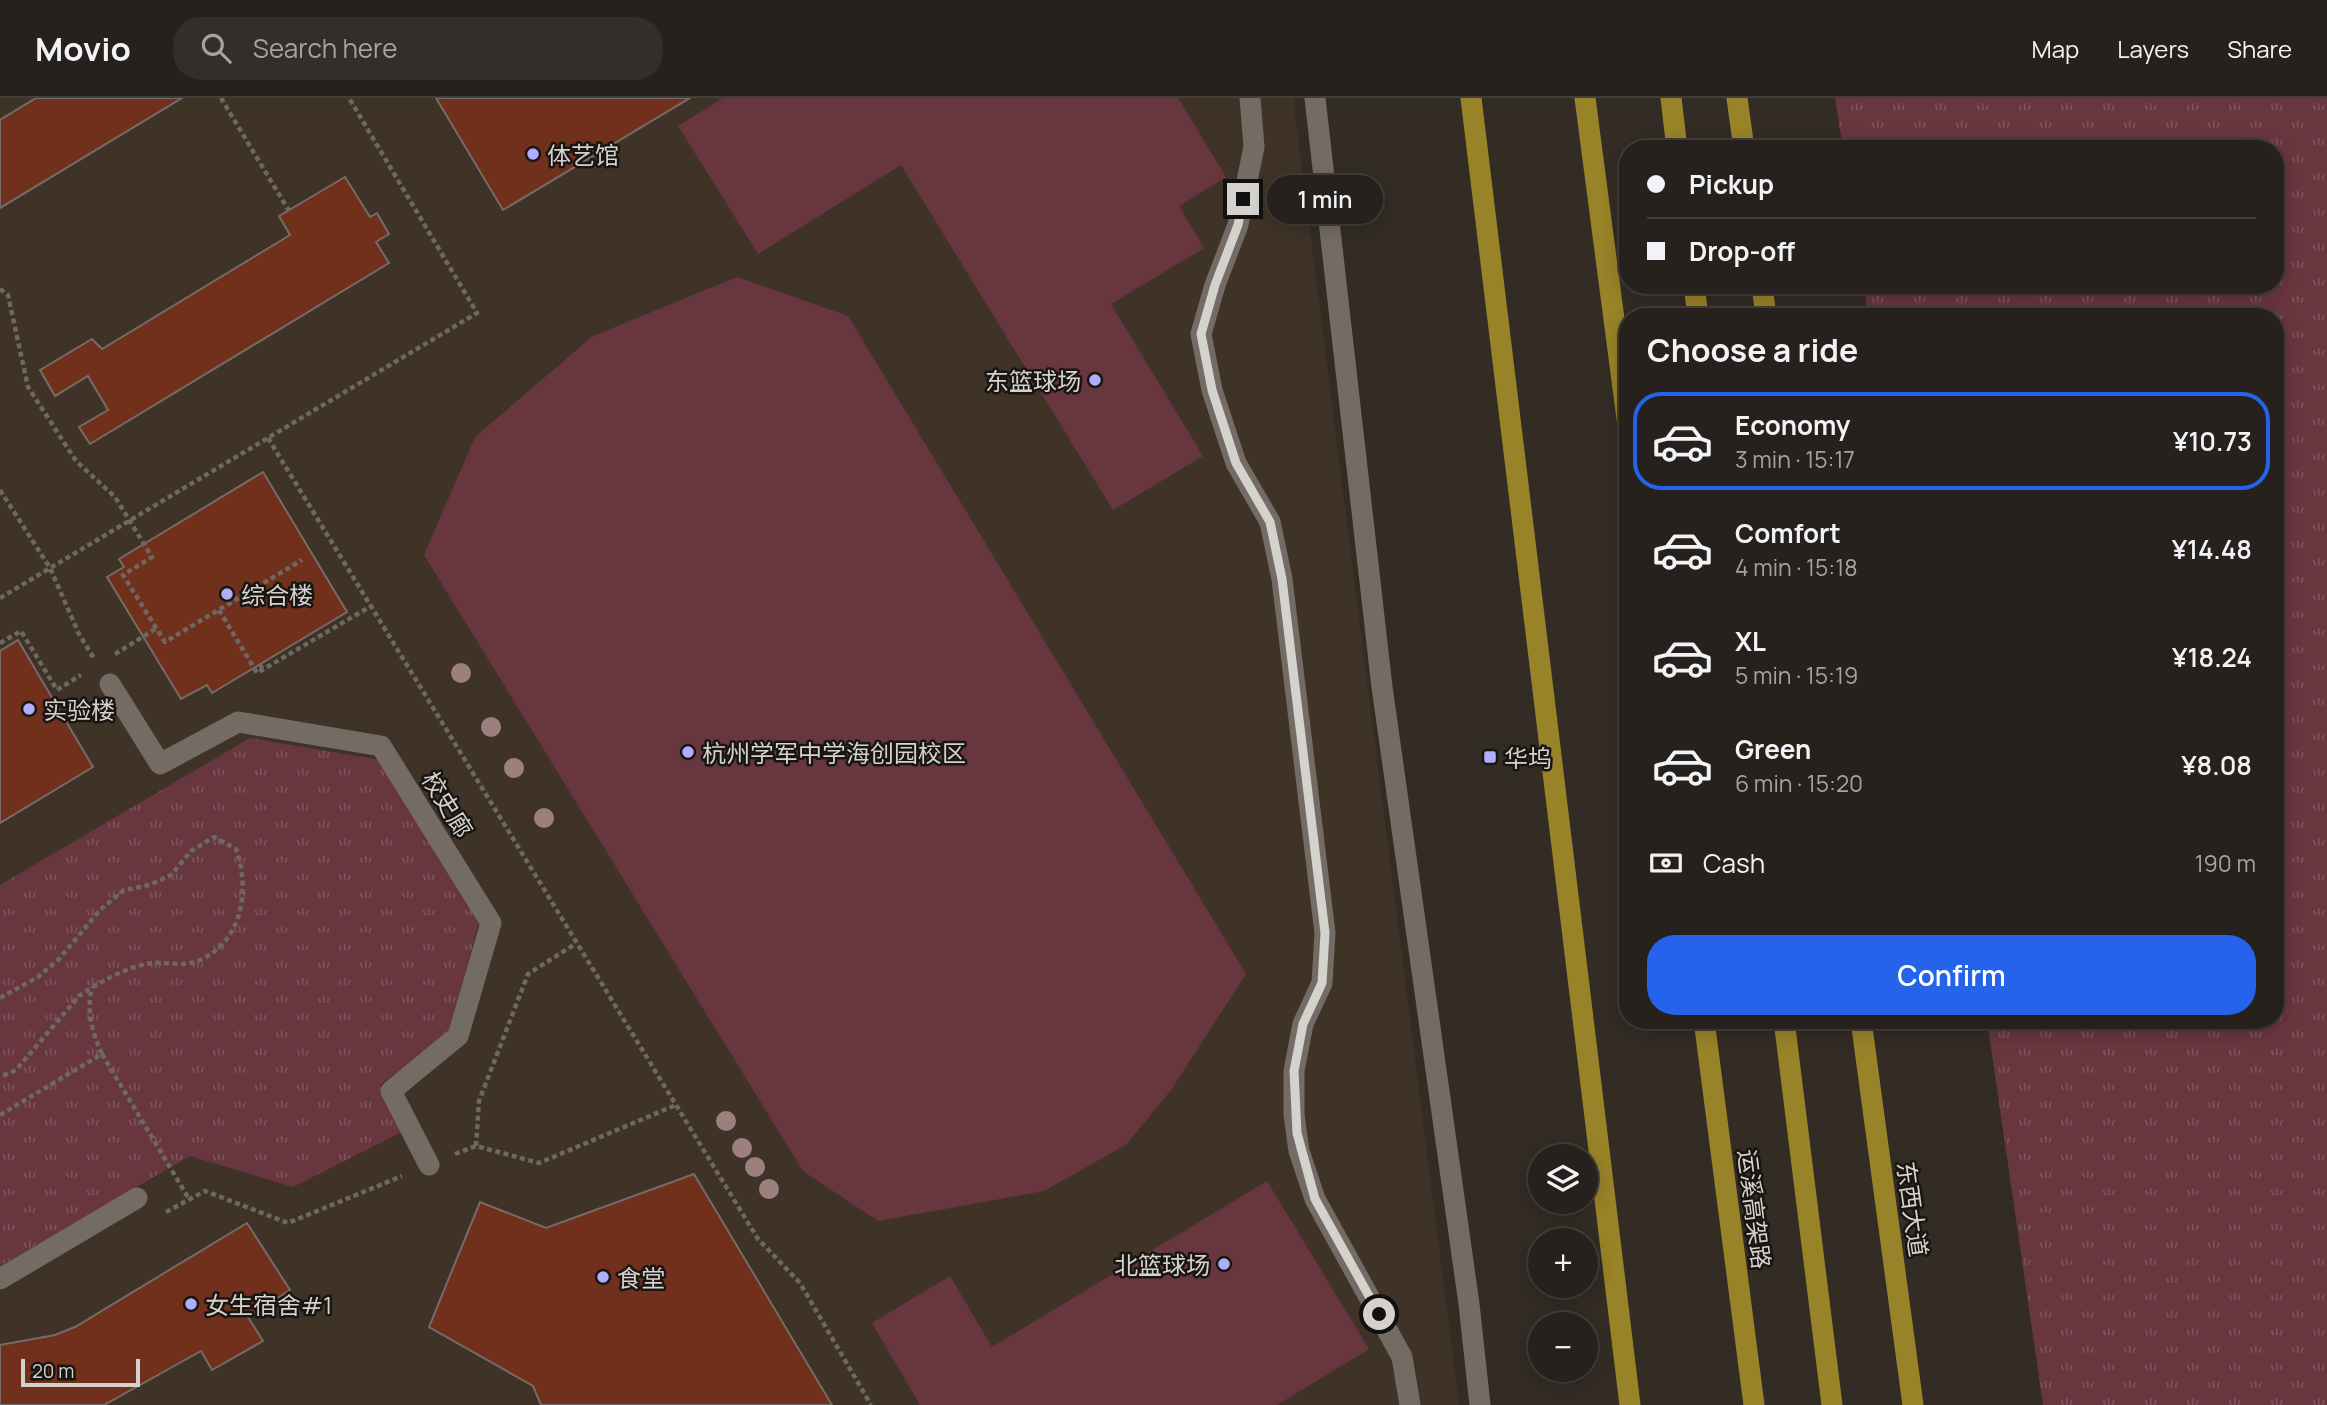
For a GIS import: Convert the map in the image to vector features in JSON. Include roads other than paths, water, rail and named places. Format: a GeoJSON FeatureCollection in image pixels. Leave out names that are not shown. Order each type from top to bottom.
{"type":"FeatureCollection","features":[{"type":"Feature","properties":{"kind":"highway"},"geometry":{"type":"LineString","coordinates":[[1471,98],[1630,1405]]}},
{"type":"Feature","properties":{"kind":"highway"},"geometry":{"type":"LineString","coordinates":[[1585,98],[1619,357]]}},
{"type":"Feature","properties":{"kind":"highway"},"geometry":{"type":"LineString","coordinates":[[1671,98],[1677,140]]}},
{"type":"Feature","properties":{"kind":"highway"},"geometry":{"type":"LineString","coordinates":[[1737,98],[1743,140]]}},
{"type":"Feature","properties":{"kind":"highway","name":"运溪高架路"},"geometry":{"type":"LineString","coordinates":[[1705,1029],[1754,1405]]}},
{"type":"Feature","properties":{"kind":"highway"},"geometry":{"type":"LineString","coordinates":[[1785,1029],[1832,1405]]}},
{"type":"Feature","properties":{"kind":"highway","name":"东西大道"},"geometry":{"type":"LineString","coordinates":[[1862,1029],[1913,1405]]}},
{"type":"Feature","properties":{"kind":"street"},"geometry":{"type":"LineString","coordinates":[[1250,98],[1254,147],[1238,225],[1215,285],[1201,334],[1212,390],[1236,463],[1270,522],[1282,579],[1324,920],[1322,983],[1303,1024],[1294,1071],[1294,1115],[1299,1151],[1315,1199],[1402,1357],[1410,1405]]}},
{"type":"Feature","properties":{"kind":"street"},"geometry":{"type":"LineString","coordinates":[[1315,98],[1382,687],[1469,1304],[1480,1405]]}},
{"type":"Feature","properties":{"kind":"street","name":"校史廊"},"geometry":{"type":"LineString","coordinates":[[110,684],[160,764],[237,722],[381,746],[491,923],[458,1036],[391,1091],[429,1165]]}},
{"type":"Feature","properties":{"kind":"street"},"geometry":{"type":"LineString","coordinates":[[0,1279],[137,1198]]}},
{"type":"Feature","properties":{"kind":"place","name":"体艺馆"},"geometry":{"type":"Point","coordinates":[533,154]}},
{"type":"Feature","properties":{"kind":"place","name":"东篮球场"},"geometry":{"type":"Point","coordinates":[1095,380]}},
{"type":"Feature","properties":{"kind":"place","name":"综合楼"},"geometry":{"type":"Point","coordinates":[227,594]}},
{"type":"Feature","properties":{"kind":"place","name":"实验楼"},"geometry":{"type":"Point","coordinates":[29,709]}},
{"type":"Feature","properties":{"kind":"place","name":"杭州学军中学海创园校区"},"geometry":{"type":"Point","coordinates":[688,752]}},
{"type":"Feature","properties":{"kind":"place","name":"华坞"},"geometry":{"type":"Point","coordinates":[1490,757]}},
{"type":"Feature","properties":{"kind":"place","name":"北篮球场"},"geometry":{"type":"Point","coordinates":[1224,1264]}},
{"type":"Feature","properties":{"kind":"place","name":"食堂"},"geometry":{"type":"Point","coordinates":[603,1277]}},
{"type":"Feature","properties":{"kind":"place","name":"女生宿舍#1"},"geometry":{"type":"Point","coordinates":[191,1304]}}]}
